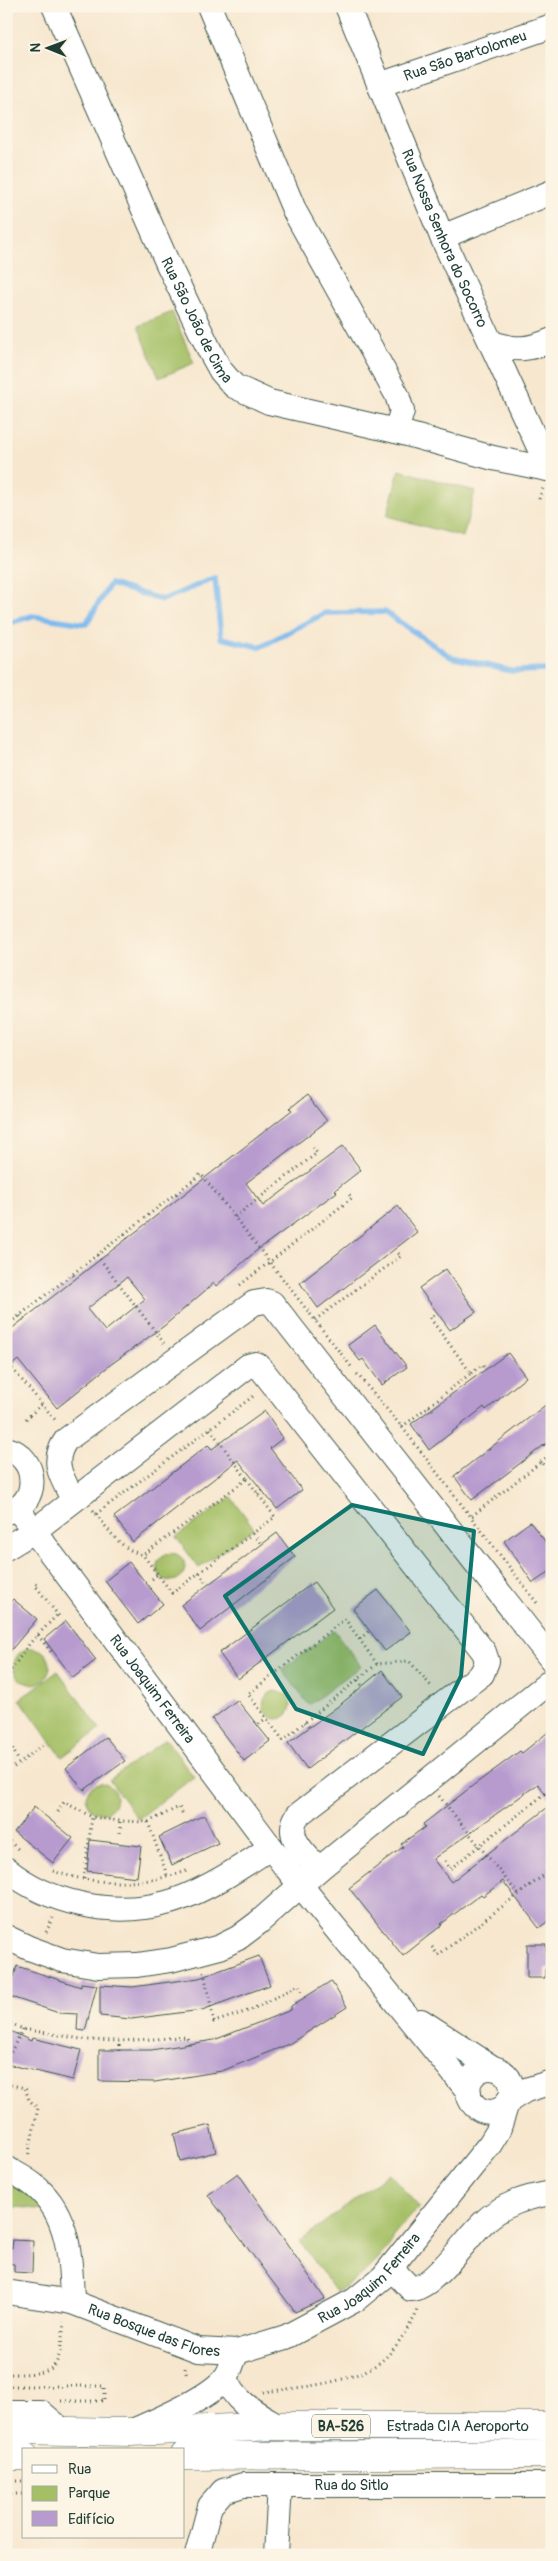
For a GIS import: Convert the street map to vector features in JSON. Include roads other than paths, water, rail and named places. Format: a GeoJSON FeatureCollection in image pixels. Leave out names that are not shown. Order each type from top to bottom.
{"type":"FeatureCollection","features":[{"type":"Feature","properties":{"kind":"highway","name":"Estrada CIA Aeroporto"},"geometry":{"type":"LineString","coordinates":[[6,2430],[131,2432],[279,2426],[552,2426]]}},
{"type":"Feature","properties":{"kind":"highway","name":"Estrada CIA Aeroporto"},"geometry":{"type":"LineString","coordinates":[[185,2456],[552,2454]]}},
{"type":"Feature","properties":{"kind":"highway"},"geometry":{"type":"LineString","coordinates":[[6,2456],[22,2456]]}},
{"type":"Feature","properties":{"kind":"street","name":"Rua São João de Cima"},"geometry":{"type":"LineString","coordinates":[[54,6],[167,262],[221,371],[234,386],[269,402],[396,431],[493,458],[550,469]]}},
{"type":"Feature","properties":{"kind":"street"},"geometry":{"type":"LineString","coordinates":[[209,6],[296,212],[397,395],[402,411],[396,431]]}},
{"type":"Feature","properties":{"kind":"street","name":"Rua Nossa Senhora do Socorro"},"geometry":{"type":"LineString","coordinates":[[347,6],[442,237],[550,469]]}},
{"type":"Feature","properties":{"kind":"street","name":"Rua São Bartolomeu"},"geometry":{"type":"LineString","coordinates":[[379,85],[552,26]]}},
{"type":"Feature","properties":{"kind":"street"},"geometry":{"type":"LineString","coordinates":[[442,237],[552,192]]}},
{"type":"Feature","properties":{"kind":"street"},"geometry":{"type":"LineString","coordinates":[[492,343],[511,349],[532,348],[552,340]]}},
{"type":"Feature","properties":{"kind":"street"},"geometry":{"type":"LineString","coordinates":[[73,1499],[57,1466],[60,1448],[66,1440],[254,1303],[266,1301],[272,1303],[552,1660]]}},
{"type":"Feature","properties":{"kind":"street"},"geometry":{"type":"LineString","coordinates":[[6,1548],[34,1531],[73,1499],[248,1366],[255,1364],[259,1366],[484,1652],[487,1661],[482,1674],[298,1815],[294,1821],[293,1834],[296,1841],[319,1869]]}},
{"type":"Feature","properties":{"kind":"street","name":"Rua Joaquim Ferreira"},"geometry":{"type":"LineString","coordinates":[[6,1449],[22,1456],[32,1473],[30,1493],[12,1510],[34,1531],[301,1887],[404,2010],[477,2115],[498,2131],[512,2090],[500,2072],[404,2010]]}},
{"type":"Feature","properties":{"kind":"street"},"geometry":{"type":"LineString","coordinates":[[6,1937],[62,1960],[98,1966],[136,1965],[162,1961],[220,1947],[238,1938],[301,1887],[319,1869],[552,1680]]}},
{"type":"Feature","properties":{"kind":"street"},"geometry":{"type":"LineString","coordinates":[[6,1870],[23,1883],[54,1897],[84,1905],[143,1907],[167,1903],[195,1892],[271,1847]]}},
{"type":"Feature","properties":{"kind":"street","name":"Rua Joaquim Ferreira"},"geometry":{"type":"LineString","coordinates":[[237,2352],[286,2338],[321,2320],[355,2300],[391,2268],[477,2115],[470,2081],[473,2075],[485,2068],[546,2083]]}},
{"type":"Feature","properties":{"kind":"street","name":"Rua Joaquim Ferreira"},"geometry":{"type":"LineString","coordinates":[[477,2115],[496,2111],[526,2090],[546,2083]]}},
{"type":"Feature","properties":{"kind":"street","name":"Rua Bosque das Flores"},"geometry":{"type":"LineString","coordinates":[[6,2168],[35,2186],[54,2205],[60,2216],[71,2272],[69,2308]]}},
{"type":"Feature","properties":{"kind":"street"},"geometry":{"type":"LineString","coordinates":[[391,2268],[411,2289],[425,2285],[485,2221],[518,2200],[552,2193]]}},
{"type":"Feature","properties":{"kind":"street","name":"Rua Bosque das Flores"},"geometry":{"type":"LineString","coordinates":[[6,2292],[69,2308],[198,2350],[237,2352]]}},
{"type":"Feature","properties":{"kind":"street"},"geometry":{"type":"LineString","coordinates":[[230,2386],[237,2352]]}},
{"type":"Feature","properties":{"kind":"street"},"geometry":{"type":"LineString","coordinates":[[230,2386],[246,2406],[279,2426]]}},
{"type":"Feature","properties":{"kind":"street"},"geometry":{"type":"LineString","coordinates":[[131,2432],[230,2386]]}},
{"type":"Feature","properties":{"kind":"street"},"geometry":{"type":"LineString","coordinates":[[6,2414],[42,2413],[62,2431]]}},
{"type":"Feature","properties":{"kind":"street","name":"Rua do Sitlo"},"geometry":{"type":"LineString","coordinates":[[196,2555],[210,2506],[223,2491],[243,2485],[552,2485]]}},
{"type":"Feature","properties":{"kind":"street"},"geometry":{"type":"LineString","coordinates":[[276,2555],[280,2485]]}},
{"type":"Feature","properties":{"kind":"waterway"},"geometry":{"type":"LineString","coordinates":[[6,624],[32,616],[86,624],[110,584],[162,600],[215,578],[221,638],[260,647],[325,613],[385,612],[451,657],[511,671],[552,670]]}}]}
